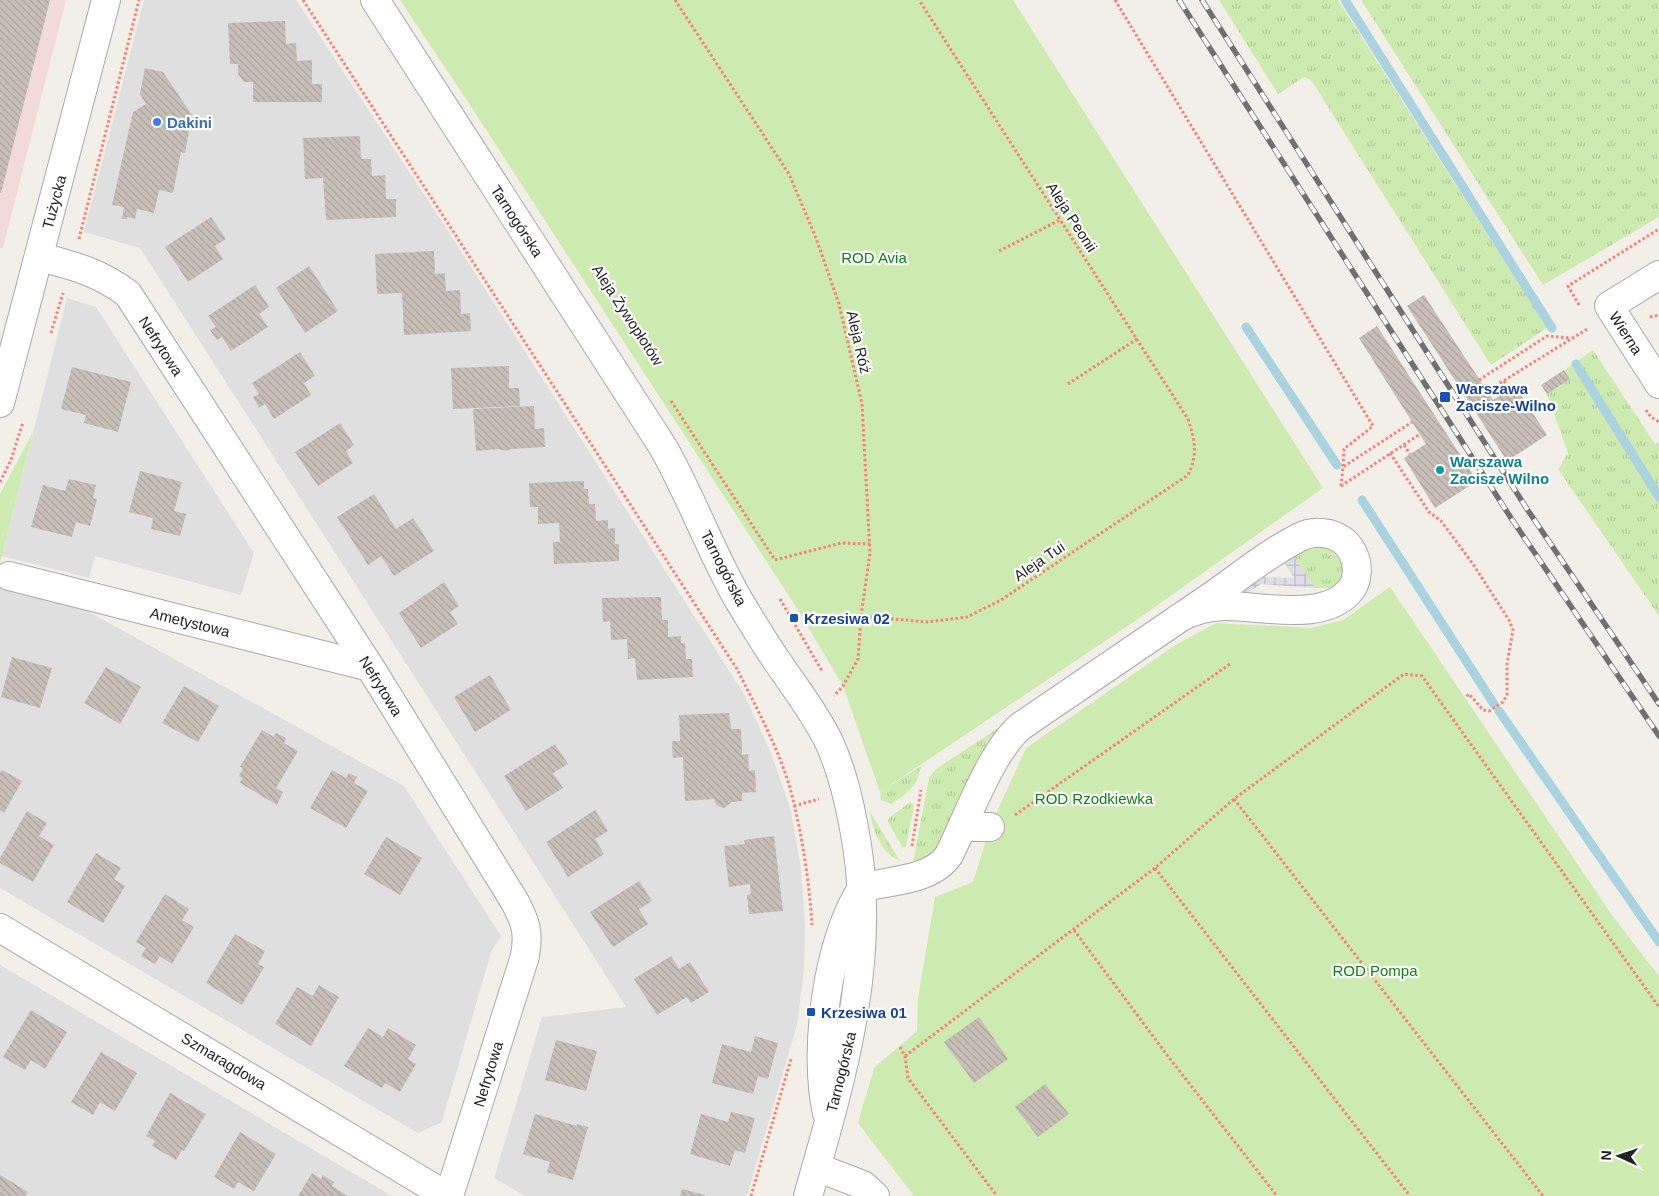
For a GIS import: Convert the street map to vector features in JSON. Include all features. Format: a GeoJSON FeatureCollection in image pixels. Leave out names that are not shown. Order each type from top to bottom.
{"type":"FeatureCollection","features":[{"type":"Feature","properties":{"kind":"street","name":"Tużycka"},"geometry":{"type":"LineString","coordinates":[[0,403],[106,0]]}},
{"type":"Feature","properties":{"kind":"street","name":"Tarnogórska"},"geometry":{"type":"LineString","coordinates":[[375,0],[663,447],[684,484],[738,598],[775,659],[816,717],[830,745],[847,792],[857,840],[863,888],[864,925],[860,979],[851,1035],[808,1196]]}},
{"type":"Feature","properties":{"kind":"street","name":"Nefrytowa"},"geometry":{"type":"LineString","coordinates":[[40,256],[72,265],[108,280],[128,294],[370,668],[516,902],[526,924],[528,939],[525,956],[448,1196]]}},
{"type":"Feature","properties":{"kind":"street","name":"Wierna"},"geometry":{"type":"LineString","coordinates":[[1659,275],[1609,306],[1659,384]]}},
{"type":"Feature","properties":{"kind":"street"},"geometry":{"type":"LineString","coordinates":[[863,888],[933,871],[976,827],[997,756],[1011,735],[1179,618],[1301,536],[1320,533],[1333,535],[1349,547],[1356,559],[1356,573],[1353,586],[1345,596],[1329,606],[1308,610],[1218,606],[1194,611],[1179,618]]}},
{"type":"Feature","properties":{"kind":"street","name":"Ametystowa"},"geometry":{"type":"LineString","coordinates":[[9,576],[370,668]]}},
{"type":"Feature","properties":{"kind":"street","name":"Szmaragdowa"},"geometry":{"type":"LineString","coordinates":[[0,928],[448,1196]]}},
{"type":"Feature","properties":{"kind":"street"},"geometry":{"type":"LineString","coordinates":[[816,1167],[863,1185],[875,1196]]}},
{"type":"Feature","properties":{"kind":"path"},"geometry":{"type":"LineString","coordinates":[[303,0],[737,669],[771,739],[790,788],[802,842],[813,934]]}},
{"type":"Feature","properties":{"kind":"path","name":"Aleja Róż"},"geometry":{"type":"LineString","coordinates":[[675,0],[789,174],[816,238],[839,304],[862,404],[870,544],[858,659],[843,686],[816,717]]}},
{"type":"Feature","properties":{"kind":"path","name":"Aleja Peonii"},"geometry":{"type":"LineString","coordinates":[[919,0],[1188,419],[1196,450]]}},
{"type":"Feature","properties":{"kind":"path"},"geometry":{"type":"LineString","coordinates":[[1115,0],[1373,426],[1344,450],[1340,486],[1420,434]]}},
{"type":"Feature","properties":{"kind":"path"},"geometry":{"type":"LineString","coordinates":[[999,251],[1060,220]]}},
{"type":"Feature","properties":{"kind":"path"},"geometry":{"type":"LineString","coordinates":[[1479,380],[1547,336],[1572,338]]}},
{"type":"Feature","properties":{"kind":"path"},"geometry":{"type":"LineString","coordinates":[[1068,384],[1137,339]]}},
{"type":"Feature","properties":{"kind":"path"},"geometry":{"type":"LineString","coordinates":[[1504,380],[1510,389]]}},
{"type":"Feature","properties":{"kind":"path"},"geometry":{"type":"LineString","coordinates":[[1486,391],[1498,384]]}},
{"type":"Feature","properties":{"kind":"path"},"geometry":{"type":"LineString","coordinates":[[666,393],[775,560],[841,543],[870,544]]}},
{"type":"Feature","properties":{"kind":"path"},"geometry":{"type":"LineString","coordinates":[[1342,467],[1412,422]]}},
{"type":"Feature","properties":{"kind":"path"},"geometry":{"type":"LineString","coordinates":[[1404,445],[1410,454]]}},
{"type":"Feature","properties":{"kind":"path","name":"Aleja Tui"},"geometry":{"type":"LineString","coordinates":[[861,616],[927,622],[967,618],[1001,600],[1188,475],[1194,464],[1196,450]]}},
{"type":"Feature","properties":{"kind":"path"},"geometry":{"type":"LineString","coordinates":[[1390,453],[1429,512],[1441,521],[1473,564],[1509,620],[1513,630],[1507,664],[1507,695],[1503,702],[1489,711],[1483,710],[1469,694],[1464,698]]}},
{"type":"Feature","properties":{"kind":"path"},"geometry":{"type":"LineString","coordinates":[[976,827],[1006,821],[1230,664]]}},
{"type":"Feature","properties":{"kind":"path"},"geometry":{"type":"LineString","coordinates":[[904,1056],[1156,868],[1234,799],[1404,674],[1422,676],[1659,1007]]}},
{"type":"Feature","properties":{"kind":"path"},"geometry":{"type":"LineString","coordinates":[[912,848],[922,790]]}},
{"type":"Feature","properties":{"kind":"path"},"geometry":{"type":"LineString","coordinates":[[1234,799],[1543,1196]]}},
{"type":"Feature","properties":{"kind":"path"},"geometry":{"type":"LineString","coordinates":[[1156,868],[1410,1196]]}},
{"type":"Feature","properties":{"kind":"path"},"geometry":{"type":"LineString","coordinates":[[1074,930],[1167,1055],[1277,1196]]}},
{"type":"Feature","properties":{"kind":"path"},"geometry":{"type":"LineString","coordinates":[[900,1047],[904,1056],[908,1078],[997,1196]]}},
{"type":"Feature","properties":{"kind":"path"},"geometry":{"type":"LineString","coordinates":[[751,1196],[792,1054]]}},
{"type":"Feature","properties":{"kind":"shaded area"},"geometry":{"type":"Polygon","coordinates":[[[0,0],[66,0],[3,248],[0,248],[0,0]]]}},
{"type":"Feature","properties":{"kind":"shaded area"},"geometry":{"type":"Polygon","coordinates":[[[144,0],[296,0],[439,217],[744,694],[771,753],[791,811],[801,869],[805,926],[804,969],[797,1025],[747,1196],[525,1196],[494,1178],[542,1017],[626,1007],[140,248],[84,232],[144,0]]]}},
{"type":"Feature","properties":{"kind":"shaded area"},"geometry":{"type":"Polygon","coordinates":[[[67,298],[96,307],[254,553],[241,595],[95,556],[89,578],[2,556],[67,298]]]}},
{"type":"Feature","properties":{"kind":"shaded area"},"geometry":{"type":"Polygon","coordinates":[[[1293,555],[1315,588],[1261,584],[1245,595],[1241,594],[1241,591],[1262,577],[1294,578],[1284,562],[1293,555]]]}},
{"type":"Feature","properties":{"kind":"shaded area"},"geometry":{"type":"Polygon","coordinates":[[[0,585],[82,608],[404,786],[501,936],[491,952],[442,1122],[418,1133],[0,888],[0,585]]]}},
{"type":"Feature","properties":{"kind":"shaded area"},"geometry":{"type":"Polygon","coordinates":[[[0,965],[392,1196],[0,1196],[0,965]]]}},
{"type":"Feature","properties":{"kind":"green space","name":"ROD Avia"},"geometry":{"type":"Polygon","coordinates":[[[400,0],[1013,0],[1323,488],[1138,619],[880,792],[843,686],[798,610],[400,0]]]}},
{"type":"Feature","properties":{"kind":"green space"},"geometry":{"type":"Polygon","coordinates":[[[1219,0],[1338,0],[1547,328],[1491,365],[1311,80],[1304,77],[1278,94],[1219,0]]]}},
{"type":"Feature","properties":{"kind":"green space"},"geometry":{"type":"Polygon","coordinates":[[[1361,0],[1659,0],[1659,217],[1543,285],[1361,0]]]}},
{"type":"Feature","properties":{"kind":"green space"},"geometry":{"type":"Polygon","coordinates":[[[1593,350],[1655,444],[1659,442],[1659,616],[1558,469],[1568,453],[1547,394],[1570,379],[1564,370],[1593,350]]]}},
{"type":"Feature","properties":{"kind":"green space"},"geometry":{"type":"Polygon","coordinates":[[[33,432],[2,556],[0,563],[0,494],[33,432]]]}},
{"type":"Feature","properties":{"kind":"green space"},"geometry":{"type":"Polygon","coordinates":[[[1318,545],[1330,548],[1342,563],[1341,582],[1333,588],[1315,588],[1293,555],[1304,548],[1318,545]]]}},
{"type":"Feature","properties":{"kind":"green space","name":"ROD Pompa"},"geometry":{"type":"Polygon","coordinates":[[[1390,587],[1614,918],[1659,976],[1659,1196],[914,1196],[858,1123],[874,1068],[917,1031],[918,998],[935,897],[973,882],[990,827],[1026,748],[1177,644],[1216,623],[1311,628],[1343,620],[1390,587]]]}},
{"type":"Feature","properties":{"kind":"green space"},"geometry":{"type":"Polygon","coordinates":[[[1012,719],[939,850],[923,861],[913,862],[929,778],[936,769],[1012,719]]]}},
{"type":"Feature","properties":{"kind":"green space"},"geometry":{"type":"Polygon","coordinates":[[[921,766],[917,779],[907,793],[891,804],[881,800],[880,792],[921,766]]]}},
{"type":"Feature","properties":{"kind":"green space"},"geometry":{"type":"Polygon","coordinates":[[[910,802],[914,805],[906,846],[903,848],[888,822],[889,818],[910,802]]]}},
{"type":"Feature","properties":{"kind":"green space"},"geometry":{"type":"Polygon","coordinates":[[[870,812],[900,861],[888,853],[879,841],[873,827],[870,812]]]}},
{"type":"Feature","properties":{"kind":"building"},"geometry":{"type":"Polygon","coordinates":[[[0,0],[50,0],[1,193],[0,193],[0,0]]]}},
{"type":"Feature","properties":{"kind":"building"},"geometry":{"type":"Polygon","coordinates":[[[285,21],[286,44],[296,43],[297,61],[312,60],[312,84],[322,84],[322,102],[253,102],[253,82],[244,82],[238,74],[238,64],[230,64],[228,23],[285,21]]]}},
{"type":"Feature","properties":{"kind":"building"},"geometry":{"type":"Polygon","coordinates":[[[145,68],[163,72],[192,115],[185,153],[181,152],[173,193],[159,190],[154,213],[137,209],[135,219],[127,217],[122,219],[124,207],[112,205],[133,112],[146,104],[140,94],[145,68]]]}},
{"type":"Feature","properties":{"kind":"building"},"geometry":{"type":"Polygon","coordinates":[[[360,136],[361,159],[371,159],[372,176],[385,175],[386,199],[396,199],[396,217],[326,220],[323,178],[305,179],[303,138],[360,136]]]}},
{"type":"Feature","properties":{"kind":"building"},"geometry":{"type":"Polygon","coordinates":[[[211,217],[226,239],[215,246],[223,259],[188,282],[165,247],[211,217]]]}},
{"type":"Feature","properties":{"kind":"building"},"geometry":{"type":"Polygon","coordinates":[[[434,251],[435,274],[445,273],[446,291],[460,290],[461,314],[470,313],[471,331],[404,335],[402,293],[377,294],[375,254],[434,251]]]}},
{"type":"Feature","properties":{"kind":"building"},"geometry":{"type":"Polygon","coordinates":[[[309,266],[338,311],[305,333],[276,288],[309,266]]]}},
{"type":"Feature","properties":{"kind":"building"},"geometry":{"type":"Polygon","coordinates":[[[255,285],[269,307],[259,314],[268,327],[231,351],[222,337],[217,340],[210,330],[216,327],[208,316],[255,285]]]}},
{"type":"Feature","properties":{"kind":"building"},"geometry":{"type":"Polygon","coordinates":[[[1424,295],[1493,400],[1515,386],[1547,435],[1507,461],[1407,306],[1424,295]]]}},
{"type":"Feature","properties":{"kind":"building"},"geometry":{"type":"Polygon","coordinates":[[[1377,326],[1477,481],[1435,508],[1404,458],[1426,444],[1359,338],[1377,326]]]}},
{"type":"Feature","properties":{"kind":"building"},"geometry":{"type":"Polygon","coordinates":[[[300,352],[315,376],[304,383],[311,395],[274,419],[265,404],[259,408],[253,397],[259,394],[252,383],[300,352]]]}},
{"type":"Feature","properties":{"kind":"building"},"geometry":{"type":"Polygon","coordinates":[[[509,366],[509,388],[519,388],[520,406],[453,409],[451,368],[509,366]]]}},
{"type":"Feature","properties":{"kind":"building"},"geometry":{"type":"Polygon","coordinates":[[[72,367],[131,382],[118,432],[84,423],[86,415],[61,409],[72,367]]]}},
{"type":"Feature","properties":{"kind":"building"},"geometry":{"type":"Polygon","coordinates":[[[1564,370],[1570,379],[1547,394],[1541,385],[1564,370]]]}},
{"type":"Feature","properties":{"kind":"building"},"geometry":{"type":"Polygon","coordinates":[[[534,406],[535,429],[544,428],[545,447],[506,451],[498,449],[476,451],[473,409],[534,406]]]}},
{"type":"Feature","properties":{"kind":"building"},"geometry":{"type":"Polygon","coordinates":[[[340,423],[354,445],[346,451],[353,463],[318,486],[295,452],[340,423]]]}},
{"type":"Feature","properties":{"kind":"building"},"geometry":{"type":"Polygon","coordinates":[[[140,471],[182,482],[174,511],[186,514],[180,536],[151,529],[153,518],[129,512],[140,471]]]}},
{"type":"Feature","properties":{"kind":"building"},"geometry":{"type":"Polygon","coordinates":[[[69,479],[96,485],[93,498],[97,499],[90,526],[76,522],[72,537],[31,527],[43,485],[65,491],[69,479]]]}},
{"type":"Feature","properties":{"kind":"building"},"geometry":{"type":"Polygon","coordinates":[[[584,481],[584,489],[588,489],[589,504],[595,504],[596,521],[608,520],[608,529],[615,528],[615,544],[619,544],[619,561],[554,564],[553,542],[560,542],[559,523],[538,524],[538,507],[530,507],[529,483],[584,481]]]}},
{"type":"Feature","properties":{"kind":"building"},"geometry":{"type":"Polygon","coordinates":[[[374,494],[396,529],[413,518],[434,551],[394,576],[381,556],[368,565],[337,517],[374,494]]]}},
{"type":"Feature","properties":{"kind":"building"},"geometry":{"type":"Polygon","coordinates":[[[444,582],[459,606],[450,612],[458,624],[421,648],[399,613],[444,582]]]}},
{"type":"Feature","properties":{"kind":"building"},"geometry":{"type":"Polygon","coordinates":[[[661,597],[662,620],[668,620],[668,637],[681,636],[681,643],[685,643],[686,659],[692,659],[693,677],[637,680],[635,658],[628,659],[627,639],[611,640],[610,621],[603,622],[602,598],[661,597]]]}},
{"type":"Feature","properties":{"kind":"building"},"geometry":{"type":"Polygon","coordinates":[[[12,657],[52,668],[40,708],[1,697],[12,657]]]}},
{"type":"Feature","properties":{"kind":"building"},"geometry":{"type":"Polygon","coordinates":[[[106,667],[141,687],[120,724],[84,703],[106,667]]]}},
{"type":"Feature","properties":{"kind":"building"},"geometry":{"type":"Polygon","coordinates":[[[490,675],[511,710],[475,732],[454,697],[490,675]]]}},
{"type":"Feature","properties":{"kind":"building"},"geometry":{"type":"Polygon","coordinates":[[[184,686],[219,706],[198,742],[162,723],[184,686]]]}},
{"type":"Feature","properties":{"kind":"building"},"geometry":{"type":"Polygon","coordinates":[[[729,713],[731,729],[741,729],[742,755],[748,754],[749,771],[755,770],[756,792],[742,793],[742,801],[732,802],[724,808],[717,806],[714,799],[685,801],[683,757],[673,758],[672,741],[680,741],[679,715],[729,713]]]}},
{"type":"Feature","properties":{"kind":"building"},"geometry":{"type":"Polygon","coordinates":[[[262,730],[274,737],[276,733],[286,738],[284,743],[298,751],[276,788],[283,792],[277,805],[240,783],[242,778],[239,776],[243,768],[240,767],[262,730]]]}},
{"type":"Feature","properties":{"kind":"building"},"geometry":{"type":"Polygon","coordinates":[[[555,744],[568,764],[553,773],[563,788],[526,811],[504,776],[555,744]]]}},
{"type":"Feature","properties":{"kind":"building"},"geometry":{"type":"Polygon","coordinates":[[[2,770],[22,781],[4,813],[0,810],[0,773],[2,770]]]}},
{"type":"Feature","properties":{"kind":"building"},"geometry":{"type":"Polygon","coordinates":[[[332,770],[346,778],[349,773],[357,777],[354,783],[368,791],[346,828],[310,808],[332,770]]]}},
{"type":"Feature","properties":{"kind":"building"},"geometry":{"type":"Polygon","coordinates":[[[595,810],[608,831],[595,839],[604,854],[568,877],[546,842],[595,810]]]}},
{"type":"Feature","properties":{"kind":"building"},"geometry":{"type":"Polygon","coordinates":[[[27,811],[47,823],[39,836],[54,845],[33,882],[0,863],[0,858],[27,811]]]}},
{"type":"Feature","properties":{"kind":"building"},"geometry":{"type":"Polygon","coordinates":[[[774,836],[783,911],[749,914],[747,895],[751,894],[750,884],[729,887],[724,846],[745,844],[744,840],[774,836]]]}},
{"type":"Feature","properties":{"kind":"building"},"geometry":{"type":"Polygon","coordinates":[[[386,837],[422,858],[400,895],[364,874],[386,837]]]}},
{"type":"Feature","properties":{"kind":"building"},"geometry":{"type":"Polygon","coordinates":[[[96,853],[121,868],[114,879],[125,886],[103,923],[67,902],[96,853]]]}},
{"type":"Feature","properties":{"kind":"building"},"geometry":{"type":"Polygon","coordinates":[[[639,881],[652,901],[639,909],[648,924],[613,947],[590,912],[639,881]]]}},
{"type":"Feature","properties":{"kind":"building"},"geometry":{"type":"Polygon","coordinates":[[[165,894],[189,909],[182,920],[194,927],[172,964],[160,956],[155,964],[141,956],[146,948],[136,942],[165,894]]]}},
{"type":"Feature","properties":{"kind":"building"},"geometry":{"type":"Polygon","coordinates":[[[235,934],[265,951],[258,964],[264,967],[242,1005],[206,983],[235,934]]]}},
{"type":"Feature","properties":{"kind":"building"},"geometry":{"type":"Polygon","coordinates":[[[671,956],[679,969],[690,962],[709,992],[691,1003],[687,997],[657,1015],[634,979],[671,956]]]}},
{"type":"Feature","properties":{"kind":"building"},"geometry":{"type":"Polygon","coordinates":[[[319,985],[339,997],[311,1046],[275,1024],[297,987],[313,996],[319,985]]]}},
{"type":"Feature","properties":{"kind":"building"},"geometry":{"type":"Polygon","coordinates":[[[31,1010],[67,1032],[45,1069],[31,1060],[25,1070],[3,1057],[31,1010]]]}},
{"type":"Feature","properties":{"kind":"building"},"geometry":{"type":"Polygon","coordinates":[[[979,1017],[1008,1059],[974,1083],[944,1042],[979,1017]]]}},
{"type":"Feature","properties":{"kind":"building"},"geometry":{"type":"Polygon","coordinates":[[[368,1028],[383,1037],[388,1028],[416,1045],[408,1059],[416,1064],[400,1092],[385,1083],[382,1088],[344,1066],[368,1028]]]}},
{"type":"Feature","properties":{"kind":"building"},"geometry":{"type":"Polygon","coordinates":[[[755,1036],[778,1043],[768,1079],[758,1076],[753,1094],[712,1083],[722,1044],[751,1052],[755,1036]]]}},
{"type":"Feature","properties":{"kind":"building"},"geometry":{"type":"Polygon","coordinates":[[[556,1040],[597,1051],[586,1091],[545,1080],[556,1040]]]}},
{"type":"Feature","properties":{"kind":"building"},"geometry":{"type":"Polygon","coordinates":[[[101,1052],[137,1073],[115,1111],[100,1102],[93,1115],[71,1102],[101,1052]]]}},
{"type":"Feature","properties":{"kind":"building"},"geometry":{"type":"Polygon","coordinates":[[[1045,1084],[1069,1114],[1038,1137],[1015,1107],[1045,1084]]]}},
{"type":"Feature","properties":{"kind":"building"},"geometry":{"type":"Polygon","coordinates":[[[170,1093],[206,1114],[184,1151],[182,1150],[176,1160],[152,1146],[155,1141],[146,1136],[170,1093]]]}},
{"type":"Feature","properties":{"kind":"building"},"geometry":{"type":"Polygon","coordinates":[[[731,1112],[755,1118],[745,1153],[735,1150],[730,1166],[690,1154],[701,1114],[728,1122],[731,1112]]]}},
{"type":"Feature","properties":{"kind":"building"},"geometry":{"type":"Polygon","coordinates":[[[535,1114],[577,1126],[577,1124],[588,1127],[573,1180],[547,1172],[550,1162],[523,1154],[535,1114]]]}},
{"type":"Feature","properties":{"kind":"building"},"geometry":{"type":"Polygon","coordinates":[[[240,1132],[276,1154],[254,1191],[238,1182],[234,1189],[214,1177],[240,1132]]]}},
{"type":"Feature","properties":{"kind":"building"},"geometry":{"type":"Polygon","coordinates":[[[312,1173],[321,1179],[323,1175],[334,1182],[332,1186],[348,1196],[298,1196],[312,1173]]]}},
{"type":"Feature","properties":{"kind":"building"},"geometry":{"type":"Polygon","coordinates":[[[0,1175],[28,1192],[25,1196],[0,1196],[0,1175]]]}},
{"type":"Feature","properties":{"kind":"building"},"geometry":{"type":"Polygon","coordinates":[[[682,1189],[705,1195],[705,1196],[680,1196],[682,1189]]]}},
{"type":"Feature","properties":{"kind":"waterway"},"geometry":{"type":"LineString","coordinates":[[1345,0],[1552,328]]}},
{"type":"Feature","properties":{"kind":"waterway"},"geometry":{"type":"LineString","coordinates":[[1246,327],[1337,465]]}},
{"type":"Feature","properties":{"kind":"waterway"},"geometry":{"type":"LineString","coordinates":[[1576,364],[1659,497]]}},
{"type":"Feature","properties":{"kind":"waterway"},"geometry":{"type":"LineString","coordinates":[[1362,500],[1494,704]]}},
{"type":"Feature","properties":{"kind":"waterway"},"geometry":{"type":"LineString","coordinates":[[1499,711],[1659,942]]}},
{"type":"Feature","properties":{"kind":"railway"},"geometry":{"type":"LineString","coordinates":[[1179,0],[1511,518],[1659,736]]}},
{"type":"Feature","properties":{"kind":"railway"},"geometry":{"type":"LineString","coordinates":[[1202,0],[1527,509],[1659,704]]}},
{"type":"Feature","properties":{"kind":"place","name":"Dakini"},"geometry":{"type":"Point","coordinates":[157,122]}},
{"type":"Feature","properties":{"kind":"place","name":"Warszawa Zacisze-Wilno"},"geometry":{"type":"Point","coordinates":[1445,397]}},
{"type":"Feature","properties":{"kind":"place","name":"Warszawa Zacisze Wilno"},"geometry":{"type":"Point","coordinates":[1440,470]}},
{"type":"Feature","properties":{"kind":"place","name":"Krzesiwa 02"},"geometry":{"type":"Point","coordinates":[794,618]}},
{"type":"Feature","properties":{"kind":"place","name":"Krzesiwa 01"},"geometry":{"type":"Point","coordinates":[811,1012]}},
{"type":"Feature","properties":{"kind":"park label","name":"ROD Rzodkiewka"},"geometry":{"type":"Point","coordinates":[1094,798]}}]}
